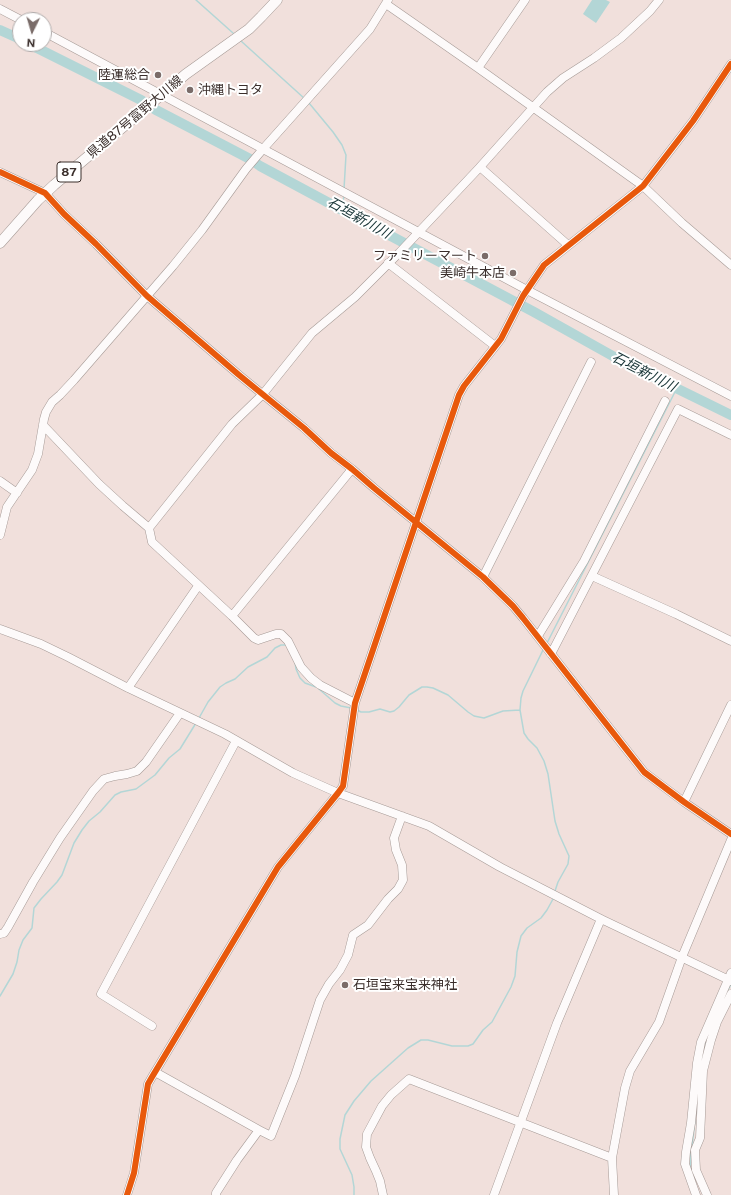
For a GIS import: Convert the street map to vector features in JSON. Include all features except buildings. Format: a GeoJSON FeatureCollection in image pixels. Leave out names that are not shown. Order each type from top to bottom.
{"type":"FeatureCollection","features":[{"type":"Feature","properties":{"kind":"main road","name":"県道87号富野大川線"},"geometry":{"type":"LineString","coordinates":[[0,242],[45,193],[201,62],[249,29],[277,0]]}},
{"type":"Feature","properties":{"kind":"street"},"geometry":{"type":"LineString","coordinates":[[478,68],[525,0]]}},
{"type":"Feature","properties":{"kind":"street"},"geometry":{"type":"LineString","coordinates":[[149,528],[232,424],[263,394],[312,333],[355,297],[399,253],[480,167],[547,92],[562,78],[594,58],[621,38],[650,11],[659,0]]}},
{"type":"Feature","properties":{"kind":"street"},"geometry":{"type":"LineString","coordinates":[[0,535],[7,507],[29,476],[34,465],[38,454],[46,412],[52,402],[69,385],[147,296],[202,230],[246,169],[370,29],[387,2],[643,186],[731,265]]}},
{"type":"Feature","properties":{"kind":"street"},"geometry":{"type":"LineString","coordinates":[[0,9],[12,15]]}},
{"type":"Feature","properties":{"kind":"street"},"geometry":{"type":"LineString","coordinates":[[52,37],[260,153],[525,293],[731,396]]}},
{"type":"Feature","properties":{"kind":"street"},"geometry":{"type":"LineString","coordinates":[[127,1195],[134,1173],[148,1084],[278,867],[338,793],[342,786],[355,703],[459,394],[501,339],[525,293],[544,265],[643,186],[693,121],[731,64]]}},
{"type":"Feature","properties":{"kind":"street"},"geometry":{"type":"LineString","coordinates":[[480,167],[568,245]]}},
{"type":"Feature","properties":{"kind":"street"},"geometry":{"type":"LineString","coordinates":[[0,172],[45,193],[64,214],[147,296],[304,428],[331,454],[352,469],[483,577],[513,606],[538,636],[644,772],[684,802],[731,834]]}},
{"type":"Feature","properties":{"kind":"street"},"geometry":{"type":"LineString","coordinates":[[388,263],[495,346]]}},
{"type":"Feature","properties":{"kind":"street"},"geometry":{"type":"LineString","coordinates":[[483,577],[591,362]]}},
{"type":"Feature","properties":{"kind":"street"},"geometry":{"type":"LineString","coordinates":[[538,636],[584,561],[665,401]]}},
{"type":"Feature","properties":{"kind":"street"},"geometry":{"type":"LineString","coordinates":[[551,654],[678,409],[731,435]]}},
{"type":"Feature","properties":{"kind":"street"},"geometry":{"type":"LineString","coordinates":[[43,425],[98,484],[149,528],[152,542],[254,638],[258,640],[276,634],[281,634],[288,641],[301,667],[311,678],[320,685],[355,703]]}},
{"type":"Feature","properties":{"kind":"street"},"geometry":{"type":"LineString","coordinates":[[232,616],[352,469]]}},
{"type":"Feature","properties":{"kind":"street"},"geometry":{"type":"LineString","coordinates":[[0,481],[17,492]]}},
{"type":"Feature","properties":{"kind":"street"},"geometry":{"type":"LineString","coordinates":[[592,576],[731,641]]}},
{"type":"Feature","properties":{"kind":"street"},"geometry":{"type":"LineString","coordinates":[[128,688],[198,586]]}},
{"type":"Feature","properties":{"kind":"street"},"geometry":{"type":"LineString","coordinates":[[0,629],[41,644],[128,688],[225,734],[293,773],[338,793],[429,826],[500,867],[601,919],[730,978],[701,1042],[697,1063],[691,1123],[686,1152],[686,1164],[696,1195]]}},
{"type":"Feature","properties":{"kind":"street"},"geometry":{"type":"LineString","coordinates":[[684,802],[731,705]]}},
{"type":"Feature","properties":{"kind":"street"},"geometry":{"type":"LineString","coordinates":[[0,934],[4,933],[8,927],[60,838],[93,791],[104,779],[137,771],[146,762],[180,713]]}},
{"type":"Feature","properties":{"kind":"street"},"geometry":{"type":"LineString","coordinates":[[152,1026],[101,994],[236,741]]}},
{"type":"Feature","properties":{"kind":"street"},"geometry":{"type":"LineString","coordinates":[[155,1072],[271,1136],[296,1076],[320,1000],[348,955],[353,934],[368,925],[388,899],[398,889],[403,880],[402,865],[396,850],[394,838],[402,816]]}},
{"type":"Feature","properties":{"kind":"street"},"geometry":{"type":"LineString","coordinates":[[614,1195],[612,1158],[625,1088],[630,1071],[659,1022],[682,957],[731,840]]}},
{"type":"Feature","properties":{"kind":"street"},"geometry":{"type":"LineString","coordinates":[[494,1195],[557,1023],[601,919]]}},
{"type":"Feature","properties":{"kind":"street"},"geometry":{"type":"LineString","coordinates":[[707,1195],[696,1170],[695,1150],[700,1138],[703,1070],[711,1040],[731,994]]}},
{"type":"Feature","properties":{"kind":"street"},"geometry":{"type":"LineString","coordinates":[[383,1195],[380,1181],[366,1146],[367,1134],[382,1106],[391,1095],[409,1079],[612,1158]]}},
{"type":"Feature","properties":{"kind":"street"},"geometry":{"type":"LineString","coordinates":[[216,1195],[237,1160],[259,1130]]}},
{"type":"Feature","properties":{"kind":"water"},"geometry":{"type":"Polygon","coordinates":[[[592,0],[606,0],[610,2],[596,23],[583,14],[592,0]]]}},
{"type":"Feature","properties":{"kind":"waterway"},"geometry":{"type":"LineString","coordinates":[[196,0],[233,33]]}},
{"type":"Feature","properties":{"kind":"waterway","name":"石垣新川川"},"geometry":{"type":"LineString","coordinates":[[0,30],[12,35]]}},
{"type":"Feature","properties":{"kind":"waterway"},"geometry":{"type":"LineString","coordinates":[[241,41],[305,99]]}},
{"type":"Feature","properties":{"kind":"waterway","name":"石垣新川川"},"geometry":{"type":"LineString","coordinates":[[45,52],[141,100],[156,110],[534,312],[627,364],[731,415]]}},
{"type":"Feature","properties":{"kind":"waterway"},"geometry":{"type":"LineString","coordinates":[[309,103],[342,145],[346,155],[344,189]]}},
{"type":"Feature","properties":{"kind":"waterway"},"geometry":{"type":"LineString","coordinates":[[342,210],[344,195]]}},
{"type":"Feature","properties":{"kind":"waterway"},"geometry":{"type":"LineString","coordinates":[[547,643],[677,388]]}},
{"type":"Feature","properties":{"kind":"waterway"},"geometry":{"type":"LineString","coordinates":[[199,718],[208,702],[220,687],[235,679],[248,667],[267,657],[275,648],[281,645],[286,645]]}},
{"type":"Feature","properties":{"kind":"waterway"},"geometry":{"type":"LineString","coordinates":[[544,648],[523,691],[520,710],[524,733],[537,748],[544,761],[548,774],[555,821],[569,856],[568,864],[558,882],[555,891]]}},
{"type":"Feature","properties":{"kind":"waterway"},"geometry":{"type":"LineString","coordinates":[[295,662],[300,678],[305,683],[316,687]]}},
{"type":"Feature","properties":{"kind":"waterway"},"geometry":{"type":"LineString","coordinates":[[357,710],[361,712],[369,712],[380,709],[390,712],[394,711],[409,695],[422,687],[433,688],[448,695],[474,716],[484,718],[503,711],[520,710]]}},
{"type":"Feature","properties":{"kind":"waterway"},"geometry":{"type":"LineString","coordinates":[[319,689],[335,703],[351,708]]}},
{"type":"Feature","properties":{"kind":"waterway"},"geometry":{"type":"LineString","coordinates":[[0,996],[13,974],[23,940],[32,928],[34,908],[62,875],[74,843],[82,830],[115,795],[121,792],[136,789],[155,775],[169,758],[180,749],[196,723]]}},
{"type":"Feature","properties":{"kind":"waterway"},"geometry":{"type":"LineString","coordinates":[[354,1195],[352,1175],[340,1149],[340,1139],[345,1115],[354,1101],[371,1081],[408,1048],[421,1040],[428,1040],[452,1046],[468,1046],[473,1044],[483,1030],[492,1022],[511,987],[515,976],[517,952],[521,936],[527,928],[541,918],[553,899]]}},
{"type":"Feature","properties":{"kind":"waterway"},"geometry":{"type":"LineString","coordinates":[[727,992],[731,984]]}},
{"type":"Feature","properties":{"kind":"waterway"},"geometry":{"type":"LineString","coordinates":[[702,1057],[707,1040]]}},
{"type":"Feature","properties":{"kind":"waterway"},"geometry":{"type":"LineString","coordinates":[[692,1147],[698,1093]]}},
{"type":"Feature","properties":{"kind":"waterway"},"geometry":{"type":"LineString","coordinates":[[690,1169],[691,1152]]}},
{"type":"Feature","properties":{"kind":"cycle path"},"geometry":{"type":"LineString","coordinates":[[127,1195],[134,1173],[148,1084],[278,867],[343,786],[355,703],[459,395],[464,386],[501,339],[523,296],[544,265],[643,186],[693,121],[731,64]]}},
{"type":"Feature","properties":{"kind":"cycle path"},"geometry":{"type":"LineString","coordinates":[[0,172],[45,193],[64,214],[147,296],[239,375],[304,428],[331,453],[483,577],[513,606],[523,618],[644,772],[684,802],[731,834]]}},
{"type":"Feature","properties":{"kind":"place","name":"陸運総合"},"geometry":{"type":"Point","coordinates":[158,75]}},
{"type":"Feature","properties":{"kind":"place","name":"沖縄トヨタ"},"geometry":{"type":"Point","coordinates":[190,90]}},
{"type":"Feature","properties":{"kind":"place","name":"ファミリーマート"},"geometry":{"type":"Point","coordinates":[485,256]}},
{"type":"Feature","properties":{"kind":"place","name":"美崎牛本店"},"geometry":{"type":"Point","coordinates":[513,273]}},
{"type":"Feature","properties":{"kind":"place","name":"石垣宝来宝来神社"},"geometry":{"type":"Point","coordinates":[345,985]}}]}
